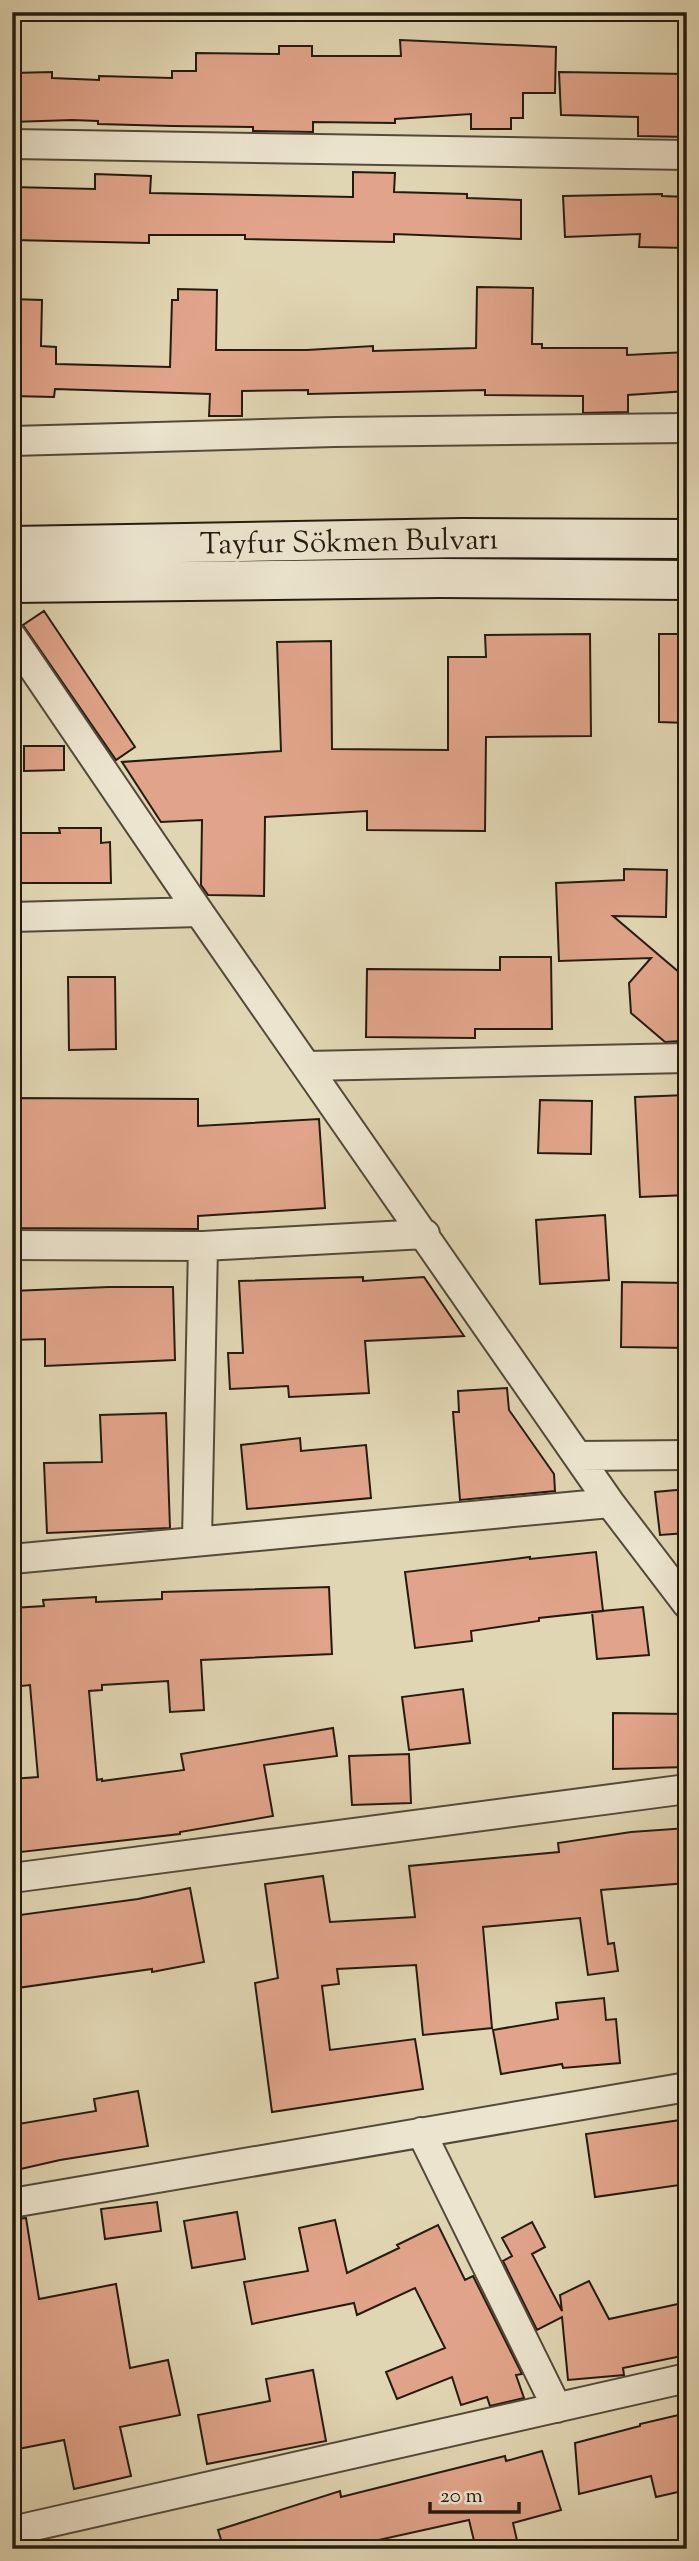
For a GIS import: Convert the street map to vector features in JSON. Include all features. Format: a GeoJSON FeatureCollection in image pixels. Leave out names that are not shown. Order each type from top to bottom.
{"type":"FeatureCollection","features":[{"type":"Feature","properties":{"kind":"main road","name":"Tayfur Sökmen Bulvarı"},"geometry":{"type":"LineString","coordinates":[[12,546],[462,538],[687,539]]}},
{"type":"Feature","properties":{"kind":"main road","name":"Tayfur Sökmen Bulvarı"},"geometry":{"type":"LineString","coordinates":[[12,583],[440,578],[687,580]]}},
{"type":"Feature","properties":{"kind":"street"},"geometry":{"type":"LineString","coordinates":[[12,144],[687,155]]}},
{"type":"Feature","properties":{"kind":"street"},"geometry":{"type":"LineString","coordinates":[[12,441],[334,432],[687,428]]}},
{"type":"Feature","properties":{"kind":"street"},"geometry":{"type":"LineString","coordinates":[[12,637],[198,912],[610,1503],[687,1604]]}},
{"type":"Feature","properties":{"kind":"street"},"geometry":{"type":"LineString","coordinates":[[12,918],[198,912]]}},
{"type":"Feature","properties":{"kind":"street"},"geometry":{"type":"LineString","coordinates":[[307,1066],[687,1058]]}},
{"type":"Feature","properties":{"kind":"street"},"geometry":{"type":"LineString","coordinates":[[12,1245],[203,1246],[425,1234]]}},
{"type":"Feature","properties":{"kind":"street"},"geometry":{"type":"LineString","coordinates":[[197,1540],[203,1246]]}},
{"type":"Feature","properties":{"kind":"street"},"geometry":{"type":"LineString","coordinates":[[579,1456],[687,1455]]}},
{"type":"Feature","properties":{"kind":"street"},"geometry":{"type":"LineString","coordinates":[[12,1559],[610,1503]]}},
{"type":"Feature","properties":{"kind":"street"},"geometry":{"type":"LineString","coordinates":[[12,1878],[687,1789]]}},
{"type":"Feature","properties":{"kind":"street"},"geometry":{"type":"LineString","coordinates":[[12,2203],[687,2087]]}},
{"type":"Feature","properties":{"kind":"street"},"geometry":{"type":"LineString","coordinates":[[421,2132],[557,2408]]}},
{"type":"Feature","properties":{"kind":"street"},"geometry":{"type":"LineString","coordinates":[[12,2531],[687,2378]]}},
{"type":"Feature","properties":{"kind":"building"},"geometry":{"type":"Polygon","coordinates":[[[400,40],[556,47],[555,93],[523,93],[523,118],[511,118],[511,129],[471,129],[471,114],[395,119],[395,123],[313,122],[313,132],[253,131],[253,127],[98,124],[98,121],[72,120],[12,122],[12,73],[52,72],[52,78],[99,80],[99,76],[172,78],[172,71],[196,71],[196,53],[279,54],[279,46],[312,46],[312,56],[401,56],[400,40]]]}},
{"type":"Feature","properties":{"kind":"building"},"geometry":{"type":"Polygon","coordinates":[[[559,72],[687,74],[687,137],[638,136],[638,117],[561,115],[559,72]]]}},
{"type":"Feature","properties":{"kind":"building"},"geometry":{"type":"Polygon","coordinates":[[[353,172],[395,173],[394,192],[467,194],[467,198],[521,200],[521,239],[394,234],[394,242],[245,239],[245,235],[149,235],[149,243],[12,240],[12,187],[95,189],[95,174],[151,176],[150,193],[353,197],[353,172]]]}},
{"type":"Feature","properties":{"kind":"building"},"geometry":{"type":"Polygon","coordinates":[[[662,194],[687,197],[687,248],[639,247],[640,234],[565,237],[563,196],[662,194]]]}},
{"type":"Feature","properties":{"kind":"building"},"geometry":{"type":"Polygon","coordinates":[[[477,287],[533,288],[532,344],[542,344],[542,348],[627,348],[627,355],[687,352],[687,391],[628,395],[628,412],[583,413],[583,396],[485,395],[485,390],[308,394],[308,390],[242,391],[242,416],[209,416],[210,394],[55,389],[54,397],[12,396],[12,299],[42,300],[41,346],[56,347],[56,364],[170,367],[172,300],[178,300],[178,289],[217,290],[216,350],[307,350],[373,346],[373,351],[476,348],[477,287]]]}},
{"type":"Feature","properties":{"kind":"building"},"geometry":{"type":"Polygon","coordinates":[[[44,611],[135,747],[116,760],[23,625],[44,611]]]}},
{"type":"Feature","properties":{"kind":"building"},"geometry":{"type":"Polygon","coordinates":[[[590,634],[591,736],[486,737],[485,831],[367,830],[367,811],[265,817],[264,896],[208,895],[201,885],[202,820],[161,822],[122,762],[281,751],[277,642],[331,641],[332,749],[448,750],[448,657],[486,657],[485,635],[590,634]]]}},
{"type":"Feature","properties":{"kind":"building"},"geometry":{"type":"Polygon","coordinates":[[[659,634],[687,634],[687,723],[659,722],[659,634]]]}},
{"type":"Feature","properties":{"kind":"building"},"geometry":{"type":"Polygon","coordinates":[[[24,746],[64,746],[64,770],[24,771],[24,746]]]}},
{"type":"Feature","properties":{"kind":"building"},"geometry":{"type":"Polygon","coordinates":[[[59,828],[101,828],[101,843],[110,842],[111,883],[12,883],[12,833],[60,833],[59,828]]]}},
{"type":"Feature","properties":{"kind":"building"},"geometry":{"type":"Polygon","coordinates":[[[624,869],[667,870],[666,917],[613,916],[687,979],[687,1034],[681,1041],[665,1042],[631,1013],[629,983],[651,958],[559,961],[556,883],[624,880],[624,869]]]}},
{"type":"Feature","properties":{"kind":"building"},"geometry":{"type":"Polygon","coordinates":[[[500,957],[551,957],[552,1029],[475,1029],[475,1038],[366,1037],[367,969],[500,970],[500,957]]]}},
{"type":"Feature","properties":{"kind":"building"},"geometry":{"type":"Polygon","coordinates":[[[68,977],[115,977],[116,1049],[69,1050],[68,977]]]}},
{"type":"Feature","properties":{"kind":"building"},"geometry":{"type":"Polygon","coordinates":[[[687,1095],[687,1195],[640,1197],[635,1097],[687,1095]]]}},
{"type":"Feature","properties":{"kind":"building"},"geometry":{"type":"Polygon","coordinates":[[[12,1098],[198,1099],[198,1126],[319,1119],[325,1208],[198,1216],[198,1229],[12,1228],[12,1098]]]}},
{"type":"Feature","properties":{"kind":"building"},"geometry":{"type":"Polygon","coordinates":[[[540,1100],[592,1101],[591,1154],[538,1153],[540,1100]]]}},
{"type":"Feature","properties":{"kind":"building"},"geometry":{"type":"Polygon","coordinates":[[[605,1215],[609,1280],[540,1284],[536,1220],[605,1215]]]}},
{"type":"Feature","properties":{"kind":"building"},"geometry":{"type":"Polygon","coordinates":[[[363,1277],[363,1281],[424,1277],[464,1336],[365,1341],[369,1393],[289,1397],[288,1386],[230,1389],[228,1353],[243,1353],[239,1281],[363,1277]]]}},
{"type":"Feature","properties":{"kind":"building"},"geometry":{"type":"Polygon","coordinates":[[[622,1282],[687,1283],[687,1348],[621,1347],[622,1282]]]}},
{"type":"Feature","properties":{"kind":"building"},"geometry":{"type":"Polygon","coordinates":[[[173,1287],[175,1360],[45,1366],[45,1339],[12,1340],[12,1291],[173,1287]]]}},
{"type":"Feature","properties":{"kind":"building"},"geometry":{"type":"Polygon","coordinates":[[[507,1388],[509,1410],[554,1474],[555,1491],[460,1500],[453,1412],[459,1412],[458,1391],[507,1388]]]}},
{"type":"Feature","properties":{"kind":"building"},"geometry":{"type":"Polygon","coordinates":[[[166,1413],[170,1528],[47,1533],[44,1463],[102,1462],[100,1415],[166,1413]]]}},
{"type":"Feature","properties":{"kind":"building"},"geometry":{"type":"Polygon","coordinates":[[[300,1438],[301,1451],[366,1445],[371,1498],[247,1509],[241,1445],[300,1438]]]}},
{"type":"Feature","properties":{"kind":"building"},"geometry":{"type":"Polygon","coordinates":[[[687,1489],[687,1533],[660,1535],[655,1492],[687,1489]]]}},
{"type":"Feature","properties":{"kind":"building"},"geometry":{"type":"Polygon","coordinates":[[[596,1552],[603,1611],[539,1618],[539,1621],[471,1631],[472,1641],[415,1648],[405,1572],[596,1552]]]}},
{"type":"Feature","properties":{"kind":"building"},"geometry":{"type":"Polygon","coordinates":[[[329,1587],[332,1654],[201,1660],[204,1710],[170,1712],[168,1681],[102,1685],[102,1690],[89,1691],[97,1780],[102,1781],[184,1770],[181,1754],[333,1728],[337,1756],[264,1765],[273,1816],[180,1834],[12,1853],[12,1779],[38,1777],[30,1685],[12,1687],[12,1608],[44,1606],[43,1600],[96,1597],[96,1602],[162,1599],[162,1592],[329,1587]]]}},
{"type":"Feature","properties":{"kind":"building"},"geometry":{"type":"Polygon","coordinates":[[[643,1607],[649,1655],[597,1659],[592,1612],[643,1607]]]}},
{"type":"Feature","properties":{"kind":"building"},"geometry":{"type":"Polygon","coordinates":[[[463,1689],[470,1743],[409,1750],[402,1697],[463,1689]]]}},
{"type":"Feature","properties":{"kind":"building"},"geometry":{"type":"Polygon","coordinates":[[[613,1713],[687,1714],[687,1767],[613,1769],[613,1713]]]}},
{"type":"Feature","properties":{"kind":"building"},"geometry":{"type":"Polygon","coordinates":[[[409,1754],[411,1803],[352,1805],[349,1756],[409,1754]]]}},
{"type":"Feature","properties":{"kind":"building"},"geometry":{"type":"Polygon","coordinates":[[[687,1828],[687,1883],[601,1890],[608,1944],[614,1943],[618,1971],[588,1975],[580,1918],[483,1927],[492,2028],[423,2035],[416,1965],[337,1969],[339,1984],[322,1986],[330,2050],[415,2039],[423,2089],[272,2112],[255,1983],[278,1978],[265,1884],[323,1876],[330,1922],[415,1917],[409,1866],[559,1852],[558,1843],[631,1832],[687,1828]]]}},
{"type":"Feature","properties":{"kind":"building"},"geometry":{"type":"Polygon","coordinates":[[[190,1888],[204,1962],[152,1972],[152,1969],[17,1988],[12,1916],[138,1899],[190,1888]]]}},
{"type":"Feature","properties":{"kind":"building"},"geometry":{"type":"Polygon","coordinates":[[[604,1998],[606,2020],[616,2019],[620,2063],[563,2068],[562,2064],[501,2074],[493,2030],[558,2019],[556,2003],[604,1998]]]}},
{"type":"Feature","properties":{"kind":"building"},"geometry":{"type":"Polygon","coordinates":[[[138,2091],[148,2146],[60,2160],[12,2171],[12,2125],[96,2111],[94,2099],[138,2091]]]}},
{"type":"Feature","properties":{"kind":"building"},"geometry":{"type":"Polygon","coordinates":[[[687,2119],[687,2184],[595,2197],[586,2134],[687,2119]]]}},
{"type":"Feature","properties":{"kind":"building"},"geometry":{"type":"Polygon","coordinates":[[[157,2202],[161,2231],[105,2239],[101,2209],[157,2202]]]}},
{"type":"Feature","properties":{"kind":"building"},"geometry":{"type":"Polygon","coordinates":[[[237,2212],[245,2259],[192,2268],[184,2221],[237,2212]]]}},
{"type":"Feature","properties":{"kind":"building"},"geometry":{"type":"Polygon","coordinates":[[[26,2218],[39,2299],[116,2284],[130,2368],[168,2360],[180,2415],[120,2427],[131,2476],[74,2489],[64,2440],[18,2449],[12,2422],[12,2219],[26,2218]]]}},
{"type":"Feature","properties":{"kind":"building"},"geometry":{"type":"Polygon","coordinates":[[[335,2220],[347,2273],[399,2248],[397,2245],[438,2225],[465,2280],[473,2276],[522,2374],[516,2375],[524,2398],[490,2406],[487,2397],[461,2405],[452,2377],[397,2399],[386,2372],[445,2348],[415,2288],[357,2315],[354,2303],[252,2324],[244,2282],[308,2271],[299,2228],[335,2220]]]}},
{"type":"Feature","properties":{"kind":"building"},"geometry":{"type":"Polygon","coordinates":[[[532,2222],[545,2247],[532,2254],[562,2311],[560,2295],[589,2281],[609,2319],[687,2302],[687,2355],[623,2368],[624,2375],[568,2380],[562,2317],[537,2330],[503,2261],[512,2256],[502,2238],[532,2222]]]}},
{"type":"Feature","properties":{"kind":"building"},"geometry":{"type":"Polygon","coordinates":[[[313,2370],[326,2441],[207,2464],[198,2415],[270,2401],[266,2379],[313,2370]]]}},
{"type":"Feature","properties":{"kind":"building"},"geometry":{"type":"Polygon","coordinates":[[[687,2413],[687,2490],[656,2497],[651,2476],[579,2494],[575,2443],[687,2413]]]}},
{"type":"Feature","properties":{"kind":"building"},"geometry":{"type":"Polygon","coordinates":[[[542,2451],[561,2510],[513,2523],[519,2549],[476,2549],[469,2520],[338,2549],[224,2549],[218,2530],[340,2491],[341,2497],[505,2456],[506,2461],[542,2451]]]}}]}
